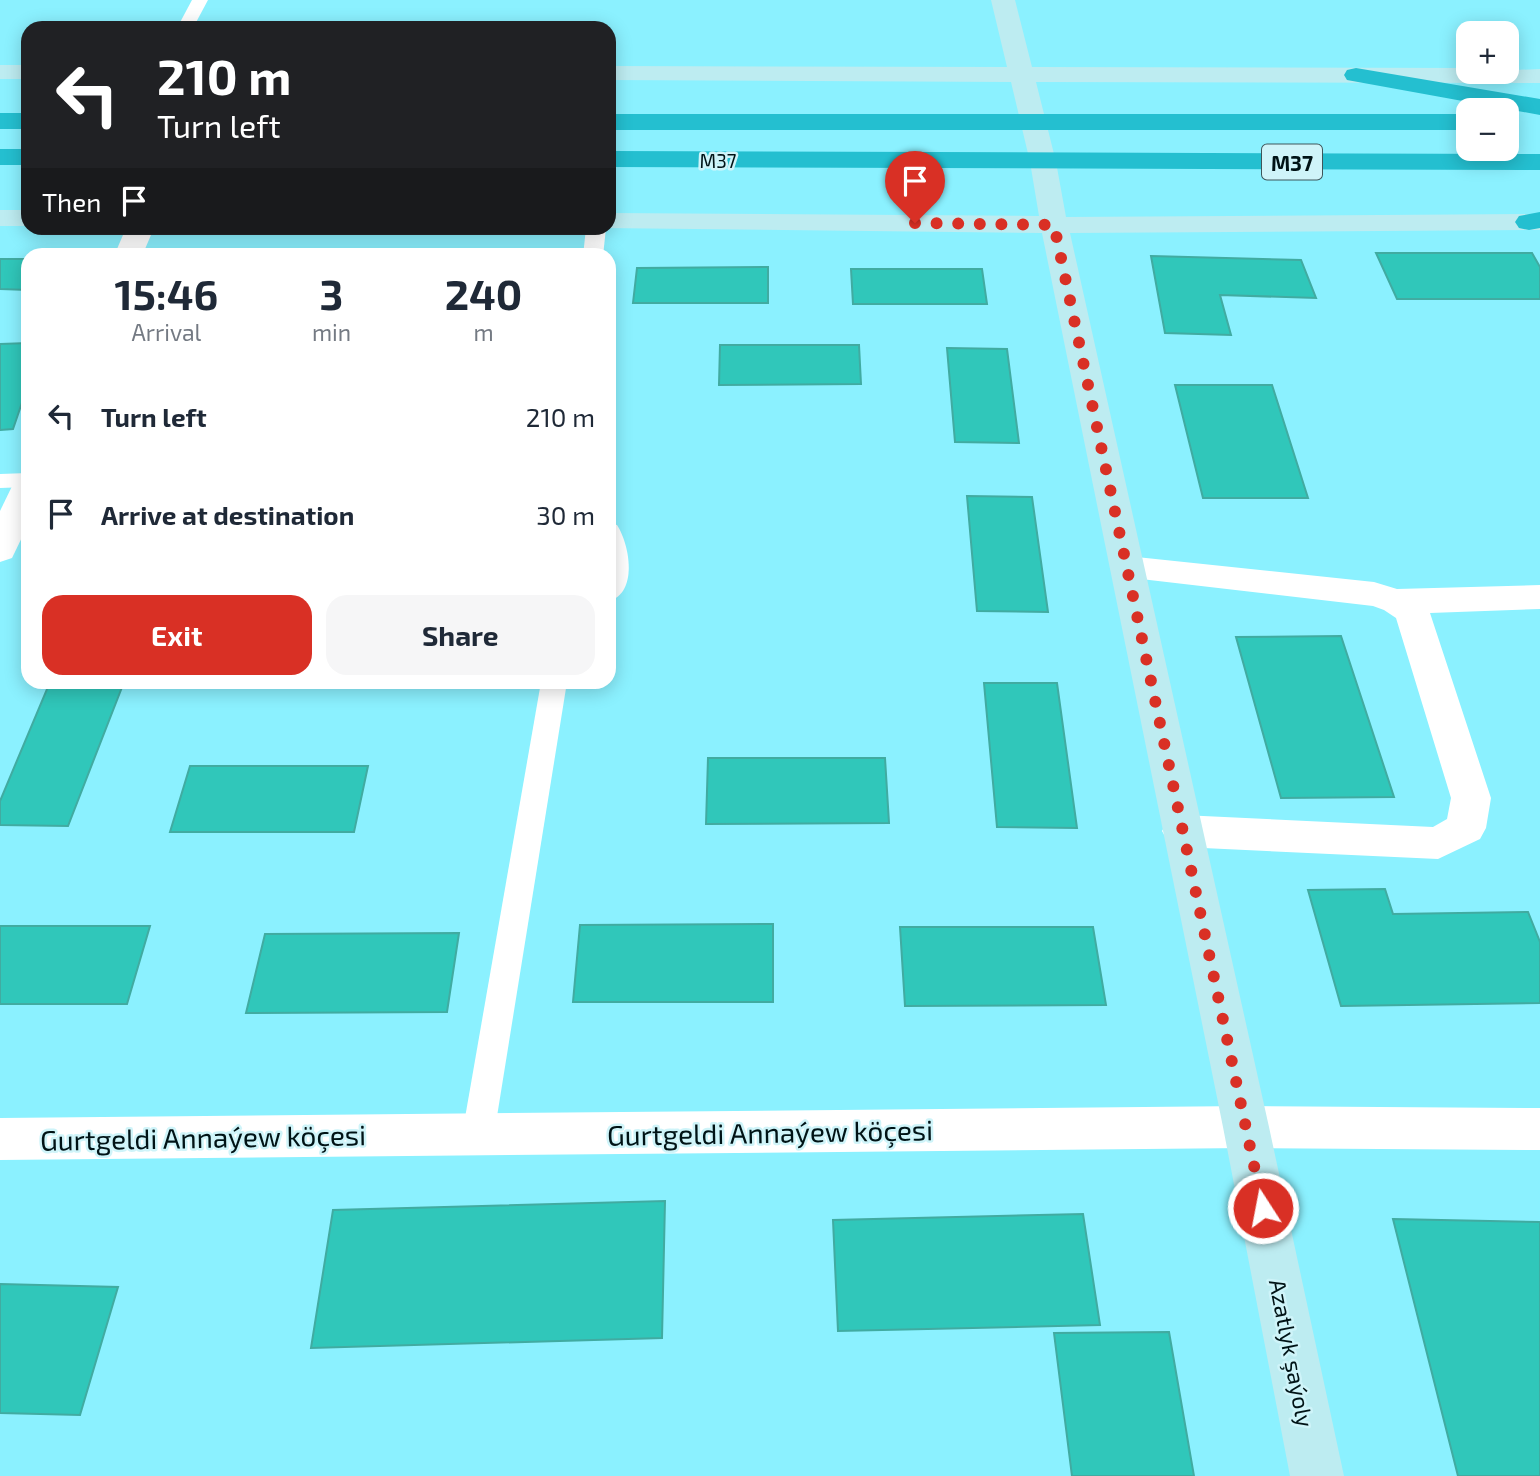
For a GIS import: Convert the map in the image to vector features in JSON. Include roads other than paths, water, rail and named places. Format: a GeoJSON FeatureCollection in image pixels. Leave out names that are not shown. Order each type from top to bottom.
{"type":"FeatureCollection","features":[{"type":"Feature","properties":{"kind":"highway"},"geometry":{"type":"LineString","coordinates":[[1356,75],[1540,107]]}},
{"type":"Feature","properties":{"kind":"highway"},"geometry":{"type":"LineString","coordinates":[[0,121],[21,121]]}},
{"type":"Feature","properties":{"kind":"highway","name":"M37"},"geometry":{"type":"LineString","coordinates":[[616,122],[1456,122]]}},
{"type":"Feature","properties":{"kind":"highway"},"geometry":{"type":"LineString","coordinates":[[1519,122],[1540,122]]}},
{"type":"Feature","properties":{"kind":"highway"},"geometry":{"type":"LineString","coordinates":[[0,157],[21,157]]}},
{"type":"Feature","properties":{"kind":"highway","name":"M37"},"geometry":{"type":"LineString","coordinates":[[616,159],[1540,162]]}},
{"type":"Feature","properties":{"kind":"main road","name":"Azatlyk şaýoly"},"geometry":{"type":"LineString","coordinates":[[1003,0],[1043,162],[1317,1476]]}},
{"type":"Feature","properties":{"kind":"main road"},"geometry":{"type":"LineString","coordinates":[[0,72],[21,72]]}},
{"type":"Feature","properties":{"kind":"main road"},"geometry":{"type":"LineString","coordinates":[[616,73],[1540,76]]}},
{"type":"Feature","properties":{"kind":"main road"},"geometry":{"type":"LineString","coordinates":[[0,218],[21,218]]}},
{"type":"Feature","properties":{"kind":"main road"},"geometry":{"type":"LineString","coordinates":[[616,221],[1054,225],[1536,221]]}},
{"type":"Feature","properties":{"kind":"street"},"geometry":{"type":"LineString","coordinates":[[0,550],[21,501]]}},
{"type":"Feature","properties":{"kind":"street"},"geometry":{"type":"LineString","coordinates":[[1127,568],[1374,594],[1397,601],[1540,597]]}},
{"type":"Feature","properties":{"kind":"street"},"geometry":{"type":"LineString","coordinates":[[1182,831],[1438,843],[1466,828],[1471,797],[1412,612],[1397,601]]}},
{"type":"Feature","properties":{"kind":"street","name":"Gurtgeldi Annaýew köçesi"},"geometry":{"type":"LineString","coordinates":[[0,1139],[1246,1127],[1540,1129]]}},
{"type":"Feature","properties":{"kind":"lane"},"geometry":{"type":"LineString","coordinates":[[189,21],[200,0]]}},
{"type":"Feature","properties":{"kind":"lane"},"geometry":{"type":"LineString","coordinates":[[0,481],[21,480]]}},
{"type":"Feature","properties":{"kind":"lane"},"geometry":{"type":"LineString","coordinates":[[478,1135],[553,689]]}}]}
